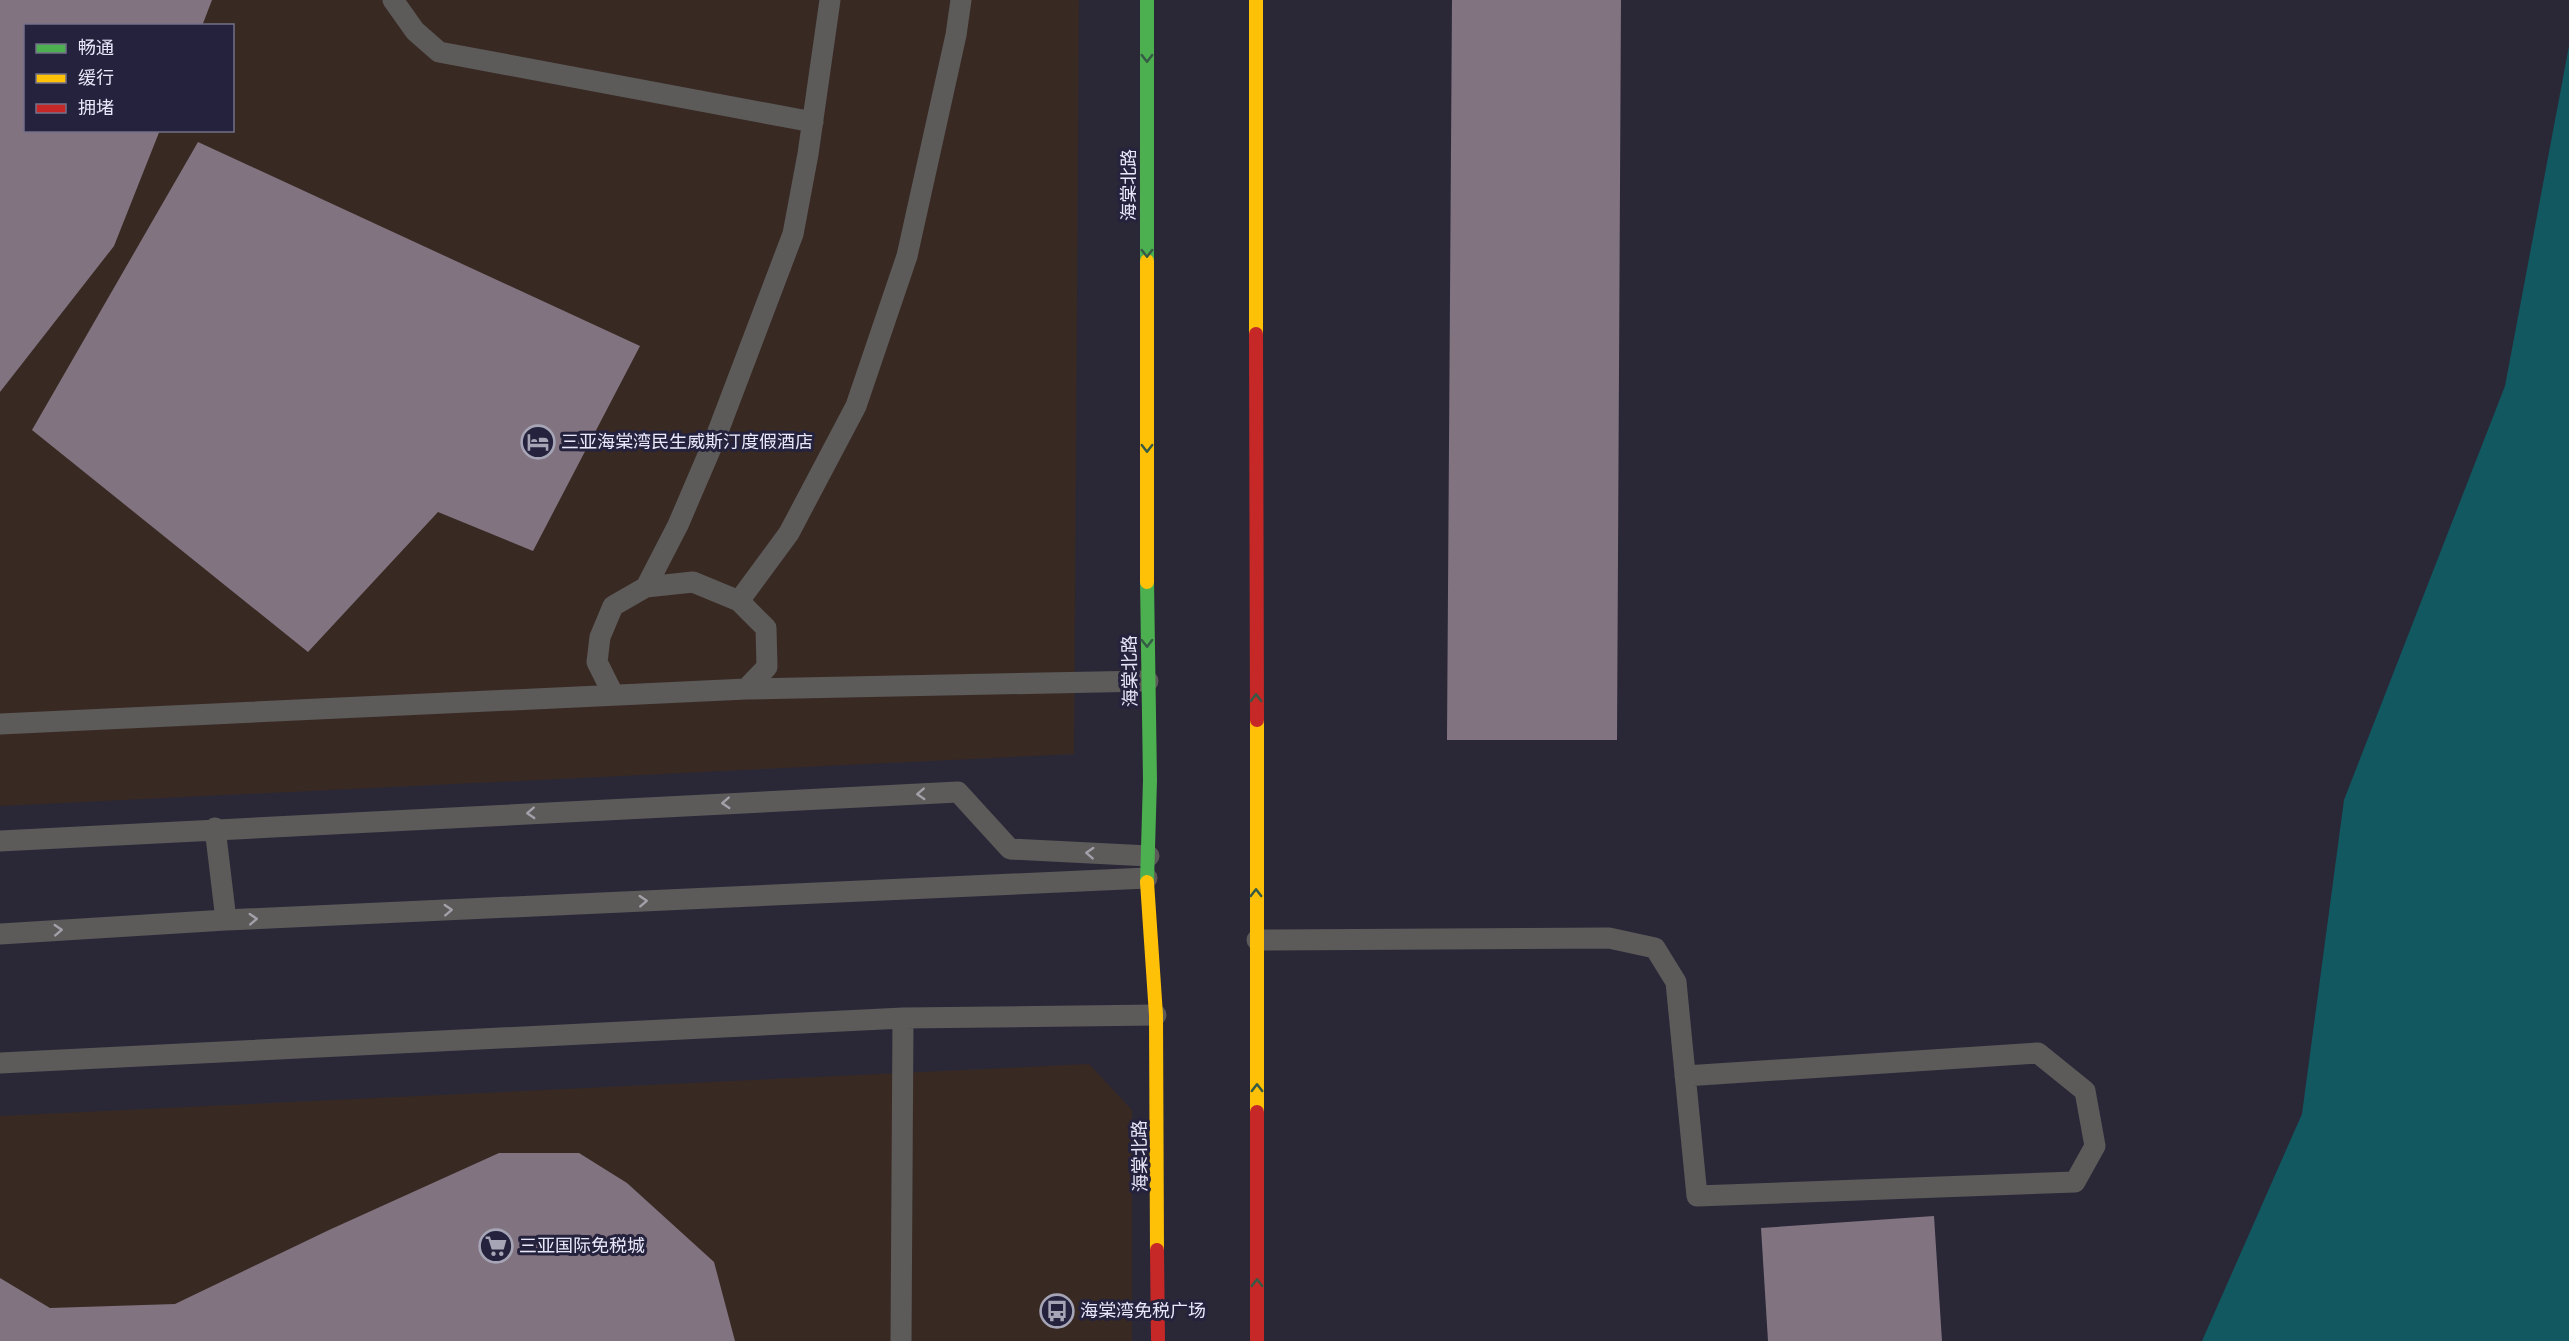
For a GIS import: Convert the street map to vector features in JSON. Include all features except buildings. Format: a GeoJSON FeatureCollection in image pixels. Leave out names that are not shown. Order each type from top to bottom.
{"type":"FeatureCollection","features":[{"type":"Feature","properties":{"kind":"main road","name":"海棠北路"},"geometry":{"type":"LineString","coordinates":[[1147,0],[1149,856],[1147,878],[1156,1015],[1158,1341]]}},
{"type":"Feature","properties":{"kind":"main road"},"geometry":{"type":"LineString","coordinates":[[1256,0],[1257,1341]]}},
{"type":"Feature","properties":{"kind":"lane"},"geometry":{"type":"LineString","coordinates":[[393,0],[415,32],[439,52],[813,122]]}},
{"type":"Feature","properties":{"kind":"lane"},"geometry":{"type":"LineString","coordinates":[[646,587],[678,525],[717,434],[793,234],[813,122],[830,0]]}},
{"type":"Feature","properties":{"kind":"lane"},"geometry":{"type":"LineString","coordinates":[[739,601],[789,533],[856,406],[907,256],[956,35],[961,0]]}},
{"type":"Feature","properties":{"kind":"lane"},"geometry":{"type":"LineString","coordinates":[[613,694],[597,662],[600,637],[614,606],[646,587],[693,582],[739,601],[766,628],[768,667],[746,689]]}},
{"type":"Feature","properties":{"kind":"lane"},"geometry":{"type":"LineString","coordinates":[[0,724],[746,689],[1148,681]]}},
{"type":"Feature","properties":{"kind":"lane"},"geometry":{"type":"LineString","coordinates":[[0,841],[215,828],[958,792],[1010,849],[1149,856]]}},
{"type":"Feature","properties":{"kind":"lane"},"geometry":{"type":"LineString","coordinates":[[215,828],[226,920]]}},
{"type":"Feature","properties":{"kind":"lane"},"geometry":{"type":"LineString","coordinates":[[0,934],[226,920],[1147,878]]}},
{"type":"Feature","properties":{"kind":"lane"},"geometry":{"type":"LineString","coordinates":[[1257,940],[1609,938],[1655,948],[1676,982],[1685,1076],[1697,1196],[2075,1182],[2095,1146],[2085,1090],[2038,1053],[1685,1076]]}},
{"type":"Feature","properties":{"kind":"lane"},"geometry":{"type":"LineString","coordinates":[[0,1063],[903,1018],[1156,1015]]}},
{"type":"Feature","properties":{"kind":"lane"},"geometry":{"type":"LineString","coordinates":[[901,1341],[903,1018]]}},
{"type":"Feature","properties":{"kind":"shaded area","name":"三亚海棠湾民生威斯汀度假酒店"},"geometry":{"type":"Polygon","coordinates":[[[0,0],[1079,0],[1074,754],[0,806],[0,0]]]}},
{"type":"Feature","properties":{"kind":"shaded area"},"geometry":{"type":"Polygon","coordinates":[[[2569,46],[2569,1341],[2202,1341],[2302,1114],[2344,800],[2505,386],[2569,46]]]}},
{"type":"Feature","properties":{"kind":"shaded area","name":"三亚国际免税城"},"geometry":{"type":"Polygon","coordinates":[[[1089,1064],[1132,1110],[1132,1341],[0,1341],[0,1116],[1089,1064]]]}},
{"type":"Feature","properties":{"kind":"traffic: fast"},"geometry":{"type":"LineString","coordinates":[[1147,0],[1147,261]]}},
{"type":"Feature","properties":{"kind":"traffic: fast"},"geometry":{"type":"LineString","coordinates":[[1147,582],[1150,780],[1147,882]]}},
{"type":"Feature","properties":{"kind":"traffic: slow"},"geometry":{"type":"LineString","coordinates":[[1256,0],[1256,334]]}},
{"type":"Feature","properties":{"kind":"traffic: slow"},"geometry":{"type":"LineString","coordinates":[[1147,261],[1147,582]]}},
{"type":"Feature","properties":{"kind":"traffic: slow"},"geometry":{"type":"LineString","coordinates":[[1257,720],[1257,1112]]}},
{"type":"Feature","properties":{"kind":"traffic: slow"},"geometry":{"type":"LineString","coordinates":[[1147,882],[1156,1015],[1157,1250]]}},
{"type":"Feature","properties":{"kind":"traffic: jam"},"geometry":{"type":"LineString","coordinates":[[1256,334],[1257,720]]}},
{"type":"Feature","properties":{"kind":"traffic: jam"},"geometry":{"type":"LineString","coordinates":[[1257,1112],[1257,1341]]}},
{"type":"Feature","properties":{"kind":"traffic: jam"},"geometry":{"type":"LineString","coordinates":[[1157,1250],[1158,1341]]}},
{"type":"Feature","properties":{"kind":"place","name":"三亚海棠湾民生威斯汀度假酒店"},"geometry":{"type":"Point","coordinates":[538,442]}},
{"type":"Feature","properties":{"kind":"place","name":"三亚国际免税城"},"geometry":{"type":"Point","coordinates":[496,1246]}},
{"type":"Feature","properties":{"kind":"place","name":"海棠湾免税广场"},"geometry":{"type":"Point","coordinates":[1057,1311]}}]}
